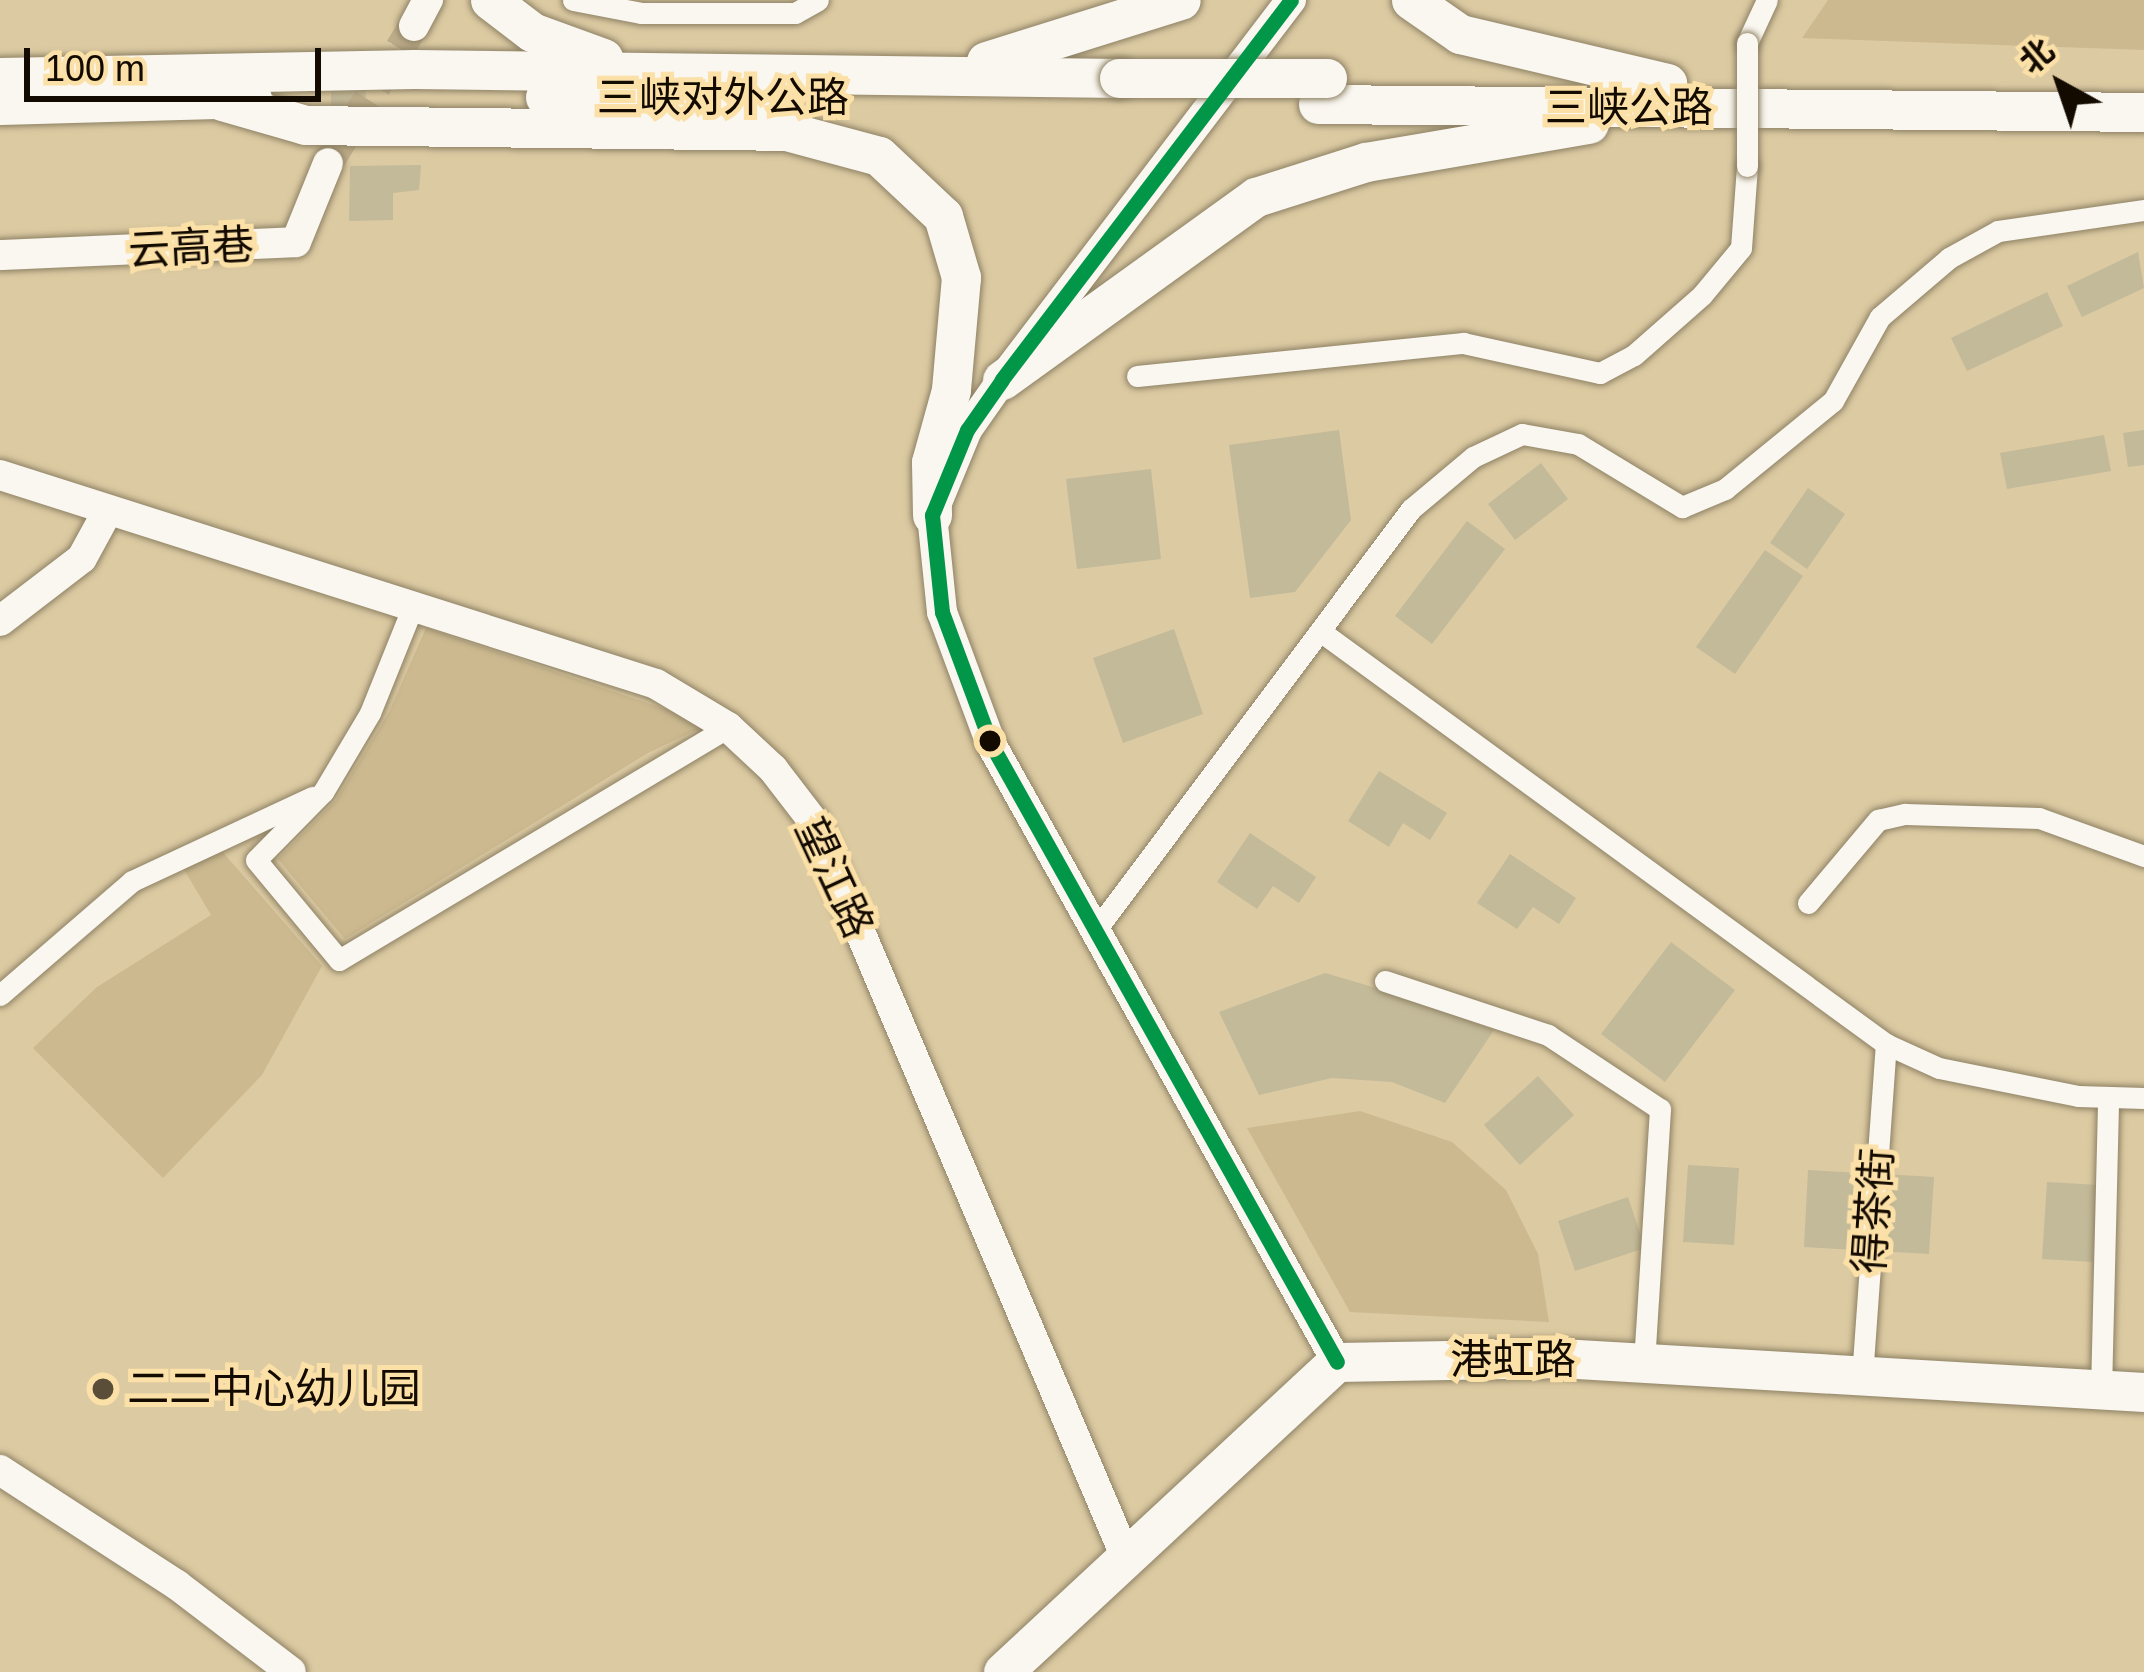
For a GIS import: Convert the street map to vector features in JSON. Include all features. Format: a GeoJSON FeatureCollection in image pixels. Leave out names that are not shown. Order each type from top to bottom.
{"type":"FeatureCollection","features":[{"type":"Feature","properties":{"kind":"highway"},"geometry":{"type":"LineString","coordinates":[[490,0],[532,32],[567,50],[655,70]]}},
{"type":"Feature","properties":{"kind":"highway"},"geometry":{"type":"LineString","coordinates":[[906,75],[1011,57],[1180,0]]}},
{"type":"Feature","properties":{"kind":"highway"},"geometry":{"type":"LineString","coordinates":[[1411,0],[1460,34],[1663,96]]}},
{"type":"Feature","properties":{"kind":"highway","name":"三峡对外公路"},"geometry":{"type":"LineString","coordinates":[[0,77],[655,70],[906,75],[1116,89]]}},
{"type":"Feature","properties":{"kind":"highway","name":"三峡公路"},"geometry":{"type":"LineString","coordinates":[[1663,96],[2144,85]]}},
{"type":"Feature","properties":{"kind":"highway","name":"三峡对外公路"},"geometry":{"type":"LineString","coordinates":[[0,105],[212,98],[1116,89]]}},
{"type":"Feature","properties":{"kind":"highway","name":"三峡公路"},"geometry":{"type":"LineString","coordinates":[[1116,89],[1663,96],[2144,112]]}},
{"type":"Feature","properties":{"kind":"highway"},"geometry":{"type":"LineString","coordinates":[[1002,380],[1256,197],[1366,162],[1663,96]]}},
{"type":"Feature","properties":{"kind":"highway"},"geometry":{"type":"LineString","coordinates":[[212,98],[305,125],[786,131],[879,156],[943,216],[961,277],[951,390],[931,462],[932,515]]}},
{"type":"Feature","properties":{"kind":"highway"},"geometry":{"type":"LineString","coordinates":[[1003,1672],[1124,1553],[1337,1362]]}},
{"type":"Feature","properties":{"kind":"highway","name":"港虹路"},"geometry":{"type":"LineString","coordinates":[[1337,1362],[1644,1363],[2144,1392]]}},
{"type":"Feature","properties":{"kind":"main road"},"geometry":{"type":"LineString","coordinates":[[1291,0],[967,430],[932,515],[942,611],[992,744],[1337,1362]]}},
{"type":"Feature","properties":{"kind":"main road","name":"云高巷"},"geometry":{"type":"LineString","coordinates":[[0,255],[296,242],[328,163]]}},
{"type":"Feature","properties":{"kind":"main road","name":"望江路"},"geometry":{"type":"LineString","coordinates":[[3,474],[106,514],[656,684],[728,727],[813,821],[1124,1553]]}},
{"type":"Feature","properties":{"kind":"main road"},"geometry":{"type":"LineString","coordinates":[[0,621],[82,558],[106,514]]}},
{"type":"Feature","properties":{"kind":"main road"},"geometry":{"type":"LineString","coordinates":[[0,1471],[177,1586],[291,1672]]}},
{"type":"Feature","properties":{"kind":"street"},"geometry":{"type":"LineString","coordinates":[[573,0],[795,13],[818,0]]}},
{"type":"Feature","properties":{"kind":"street"},"geometry":{"type":"LineString","coordinates":[[1137,376],[1463,343],[1600,373],[1685,310],[1742,248],[1747,43],[1767,0]]}},
{"type":"Feature","properties":{"kind":"street"},"geometry":{"type":"LineString","coordinates":[[1095,931],[1411,508],[1473,457],[1522,434],[1578,444],[1682,507],[1725,489],[1833,401],[1880,317],[1949,258],[1998,231],[2144,210]]}},
{"type":"Feature","properties":{"kind":"street"},"geometry":{"type":"LineString","coordinates":[[413,606],[370,713],[323,792],[256,860],[338,960],[728,727]]}},
{"type":"Feature","properties":{"kind":"street"},"geometry":{"type":"LineString","coordinates":[[1320,631],[1886,1044],[1940,1068],[2108,1097],[2144,1098]]}},
{"type":"Feature","properties":{"kind":"street"},"geometry":{"type":"LineString","coordinates":[[0,995],[132,881],[323,792]]}},
{"type":"Feature","properties":{"kind":"street"},"geometry":{"type":"LineString","coordinates":[[1808,903],[1878,820],[1905,814],[2039,818],[2144,856]]}},
{"type":"Feature","properties":{"kind":"street"},"geometry":{"type":"LineString","coordinates":[[1385,980],[1548,1035],[1660,1108],[1644,1363]]}},
{"type":"Feature","properties":{"kind":"street","name":"得茶街"},"geometry":{"type":"LineString","coordinates":[[1862,1377],[1886,1044]]}},
{"type":"Feature","properties":{"kind":"street"},"geometry":{"type":"LineString","coordinates":[[2101,1391],[2108,1097]]}},
{"type":"Feature","properties":{"kind":"shaded area"},"geometry":{"type":"Polygon","coordinates":[[[1828,0],[2144,0],[2144,50],[1802,38],[1828,0]]]}},
{"type":"Feature","properties":{"kind":"shaded area"},"geometry":{"type":"Polygon","coordinates":[[[426,628],[709,724],[648,753],[345,939],[278,859],[336,800],[389,712],[426,628]]]}},
{"type":"Feature","properties":{"kind":"shaded area"},"geometry":{"type":"Polygon","coordinates":[[[220,849],[322,966],[262,1075],[163,1178],[33,1048],[97,987],[211,915],[183,868],[220,849]]]}},
{"type":"Feature","properties":{"kind":"shaded area"},"geometry":{"type":"Polygon","coordinates":[[[1360,1111],[1452,1142],[1506,1190],[1538,1254],[1549,1322],[1350,1312],[1247,1128],[1360,1111]]]}},
{"type":"Feature","properties":{"kind":"building"},"geometry":{"type":"Polygon","coordinates":[[[331,52],[366,52],[365,140],[331,142],[331,52]]]}},
{"type":"Feature","properties":{"kind":"building"},"geometry":{"type":"Polygon","coordinates":[[[421,165],[419,190],[393,193],[393,220],[349,221],[350,166],[421,165]]]}},
{"type":"Feature","properties":{"kind":"building"},"geometry":{"type":"Polygon","coordinates":[[[2138,252],[2144,288],[2082,317],[2067,286],[2138,252]]]}},
{"type":"Feature","properties":{"kind":"building"},"geometry":{"type":"Polygon","coordinates":[[[2047,292],[2063,326],[1967,371],[1951,338],[2047,292]]]}},
{"type":"Feature","properties":{"kind":"building"},"geometry":{"type":"Polygon","coordinates":[[[1339,430],[1351,520],[1295,592],[1250,598],[1229,445],[1339,430]]]}},
{"type":"Feature","properties":{"kind":"building"},"geometry":{"type":"Polygon","coordinates":[[[2144,430],[2144,465],[2128,467],[2123,433],[2144,430]]]}},
{"type":"Feature","properties":{"kind":"building"},"geometry":{"type":"Polygon","coordinates":[[[2104,435],[2111,471],[2007,489],[2000,453],[2104,435]]]}},
{"type":"Feature","properties":{"kind":"building"},"geometry":{"type":"Polygon","coordinates":[[[1541,463],[1568,499],[1515,540],[1488,504],[1541,463]]]}},
{"type":"Feature","properties":{"kind":"building"},"geometry":{"type":"Polygon","coordinates":[[[1151,469],[1161,559],[1077,569],[1066,479],[1151,469]]]}},
{"type":"Feature","properties":{"kind":"building"},"geometry":{"type":"Polygon","coordinates":[[[1808,488],[1845,514],[1807,569],[1770,543],[1808,488]]]}},
{"type":"Feature","properties":{"kind":"building"},"geometry":{"type":"Polygon","coordinates":[[[1467,521],[1505,549],[1432,644],[1395,616],[1467,521]]]}},
{"type":"Feature","properties":{"kind":"building"},"geometry":{"type":"Polygon","coordinates":[[[1765,550],[1803,576],[1735,674],[1696,647],[1765,550]]]}},
{"type":"Feature","properties":{"kind":"building"},"geometry":{"type":"Polygon","coordinates":[[[1174,629],[1203,714],[1123,743],[1093,658],[1174,629]]]}},
{"type":"Feature","properties":{"kind":"building"},"geometry":{"type":"Polygon","coordinates":[[[1379,771],[1447,813],[1430,840],[1403,823],[1389,847],[1348,821],[1379,771]]]}},
{"type":"Feature","properties":{"kind":"building"},"geometry":{"type":"Polygon","coordinates":[[[1250,833],[1316,877],[1299,903],[1273,886],[1257,909],[1217,882],[1250,833]]]}},
{"type":"Feature","properties":{"kind":"building"},"geometry":{"type":"Polygon","coordinates":[[[1510,854],[1576,898],[1559,924],[1533,907],[1517,929],[1477,903],[1510,854]]]}},
{"type":"Feature","properties":{"kind":"building"},"geometry":{"type":"Polygon","coordinates":[[[1671,942],[1735,990],[1665,1082],[1601,1034],[1671,942]]]}},
{"type":"Feature","properties":{"kind":"building"},"geometry":{"type":"Polygon","coordinates":[[[1325,973],[1494,1030],[1445,1103],[1392,1082],[1332,1078],[1259,1095],[1219,1012],[1325,973]]]}},
{"type":"Feature","properties":{"kind":"building"},"geometry":{"type":"Polygon","coordinates":[[[1538,1076],[1574,1115],[1520,1165],[1484,1125],[1538,1076]]]}},
{"type":"Feature","properties":{"kind":"building"},"geometry":{"type":"Polygon","coordinates":[[[1688,1165],[1739,1168],[1734,1245],[1683,1242],[1688,1165]]]}},
{"type":"Feature","properties":{"kind":"building"},"geometry":{"type":"Polygon","coordinates":[[[1808,1170],[1860,1173],[1855,1250],[1804,1247],[1808,1170]]]}},
{"type":"Feature","properties":{"kind":"building"},"geometry":{"type":"Polygon","coordinates":[[[1883,1174],[1934,1177],[1929,1254],[1878,1251],[1883,1174]]]}},
{"type":"Feature","properties":{"kind":"building"},"geometry":{"type":"Polygon","coordinates":[[[2047,1182],[2098,1185],[2093,1262],[2042,1259],[2047,1182]]]}},
{"type":"Feature","properties":{"kind":"building"},"geometry":{"type":"Polygon","coordinates":[[[1628,1197],[1645,1248],[1575,1271],[1558,1221],[1628,1197]]]}},
{"type":"Feature","properties":{"kind":"tunnel"},"geometry":{"type":"LineString","coordinates":[[328,163],[414,26]]}},
{"type":"Feature","properties":{"kind":"transit line"},"geometry":{"type":"LineString","coordinates":[[1291,0],[967,430],[932,515],[942,612],[991,744],[1337,1362]]}},
{"type":"Feature","properties":{"kind":"place","name":"二二中心幼儿园"},"geometry":{"type":"Point","coordinates":[103,1389]}}]}
